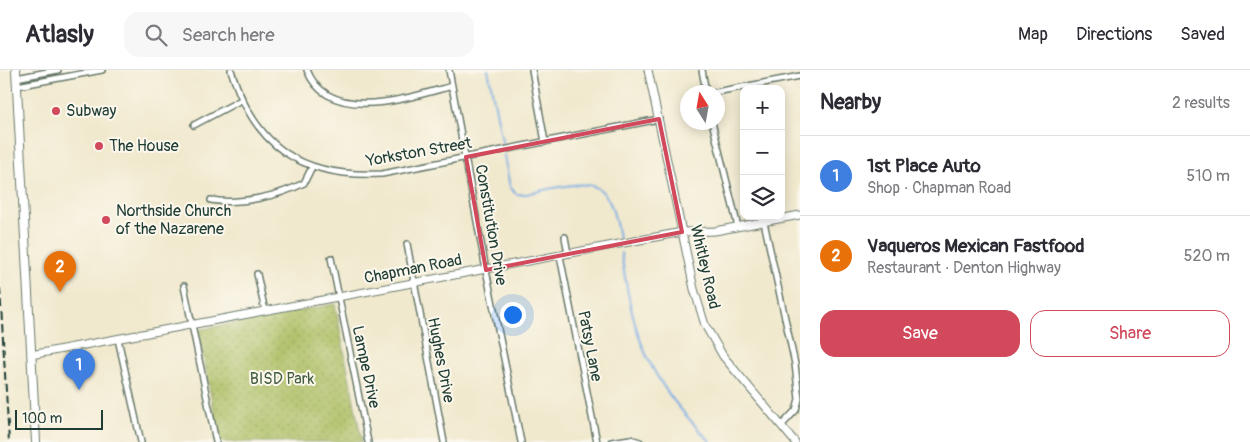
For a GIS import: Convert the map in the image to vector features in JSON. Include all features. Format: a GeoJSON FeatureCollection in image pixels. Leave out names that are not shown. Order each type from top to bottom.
{"type":"FeatureCollection","features":[{"type":"Feature","properties":{"kind":"main road"},"geometry":{"type":"LineString","coordinates":[[16,74],[36,442]]}},
{"type":"Feature","properties":{"kind":"street"},"geometry":{"type":"LineString","coordinates":[[16,74],[58,70]]}},
{"type":"Feature","properties":{"kind":"street"},"geometry":{"type":"LineString","coordinates":[[17,86],[74,73],[102,70]]}},
{"type":"Feature","properties":{"kind":"street","name":"Yorkston Street"},"geometry":{"type":"LineString","coordinates":[[231,70],[241,100],[268,140],[289,156],[312,167],[358,175],[382,174],[659,119]]}},
{"type":"Feature","properties":{"kind":"street"},"geometry":{"type":"LineString","coordinates":[[308,70],[320,89],[350,104],[393,100],[452,86]]}},
{"type":"Feature","properties":{"kind":"street","name":"Constitution Drive"},"geometry":{"type":"LineString","coordinates":[[450,70],[486,270],[521,442]]}},
{"type":"Feature","properties":{"kind":"street"},"geometry":{"type":"LineString","coordinates":[[533,70],[545,142]]}},
{"type":"Feature","properties":{"kind":"street","name":"Whitley Road"},"geometry":{"type":"LineString","coordinates":[[648,70],[694,289],[708,331],[722,356],[795,442]]}},
{"type":"Feature","properties":{"kind":"street"},"geometry":{"type":"LineString","coordinates":[[702,70],[705,85]]}},
{"type":"Feature","properties":{"kind":"street"},"geometry":{"type":"LineString","coordinates":[[725,90],[800,76]]}},
{"type":"Feature","properties":{"kind":"street"},"geometry":{"type":"LineString","coordinates":[[194,125],[241,100]]}},
{"type":"Feature","properties":{"kind":"street"},"geometry":{"type":"LineString","coordinates":[[714,130],[738,227]]}},
{"type":"Feature","properties":{"kind":"street"},"geometry":{"type":"LineString","coordinates":[[211,200],[227,202],[281,192],[304,183],[312,167]]}},
{"type":"Feature","properties":{"kind":"street","name":"Chapman Road"},"geometry":{"type":"LineString","coordinates":[[31,355],[627,242],[682,232],[738,227],[800,215]]}},
{"type":"Feature","properties":{"kind":"street"},"geometry":{"type":"LineString","coordinates":[[764,222],[798,364],[799,399],[796,410],[782,425]]}},
{"type":"Feature","properties":{"kind":"street","name":"Patsy Lane"},"geometry":{"type":"LineString","coordinates":[[565,237],[564,255],[597,442]]}},
{"type":"Feature","properties":{"kind":"street","name":"Hughes Drive"},"geometry":{"type":"LineString","coordinates":[[407,244],[444,442]]}},
{"type":"Feature","properties":{"kind":"street","name":"Lampe Drive"},"geometry":{"type":"LineString","coordinates":[[331,258],[368,442]]}},
{"type":"Feature","properties":{"kind":"street"},"geometry":{"type":"LineString","coordinates":[[257,274],[265,311]]}},
{"type":"Feature","properties":{"kind":"street"},"geometry":{"type":"LineString","coordinates":[[184,286],[216,442]]}},
{"type":"Feature","properties":{"kind":"street"},"geometry":{"type":"LineString","coordinates":[[118,339],[141,442]]}},
{"type":"Feature","properties":{"kind":"street"},"geometry":{"type":"LineString","coordinates":[[611,442],[630,439],[640,442]]}},
{"type":"Feature","properties":{"kind":"highlighted area"},"geometry":{"type":"Polygon","coordinates":[[[659,119],[682,232],[486,270],[466,157],[659,119]]]}},
{"type":"Feature","properties":{"kind":"green space","name":"BISD Park"},"geometry":{"type":"Polygon","coordinates":[[[335,304],[362,442],[220,442],[198,330],[335,304]]]}},
{"type":"Feature","properties":{"kind":"waterway"},"geometry":{"type":"LineString","coordinates":[[488,70],[503,146]]}},
{"type":"Feature","properties":{"kind":"waterway"},"geometry":{"type":"LineString","coordinates":[[504,155],[510,187],[516,194],[576,185],[588,185],[598,188],[605,194],[610,204],[619,238]]}},
{"type":"Feature","properties":{"kind":"waterway"},"geometry":{"type":"LineString","coordinates":[[621,253],[638,335],[647,356],[671,398],[711,442]]}},
{"type":"Feature","properties":{"kind":"railway"},"geometry":{"type":"LineString","coordinates":[[0,288],[9,442]]}},
{"type":"Feature","properties":{"kind":"place","name":"Subway"},"geometry":{"type":"Point","coordinates":[56,111]}},
{"type":"Feature","properties":{"kind":"place","name":"The House"},"geometry":{"type":"Point","coordinates":[99,146]}},
{"type":"Feature","properties":{"kind":"place","name":"Northside Church of the Nazarene"},"geometry":{"type":"Point","coordinates":[106,220]}},
{"type":"Feature","properties":{"kind":"place","name":"Vaqueros Mexican Fastfood"},"geometry":{"type":"Point","coordinates":[60,292]}},
{"type":"Feature","properties":{"kind":"place","name":"1st Place Auto"},"geometry":{"type":"Point","coordinates":[79,390]}}]}
